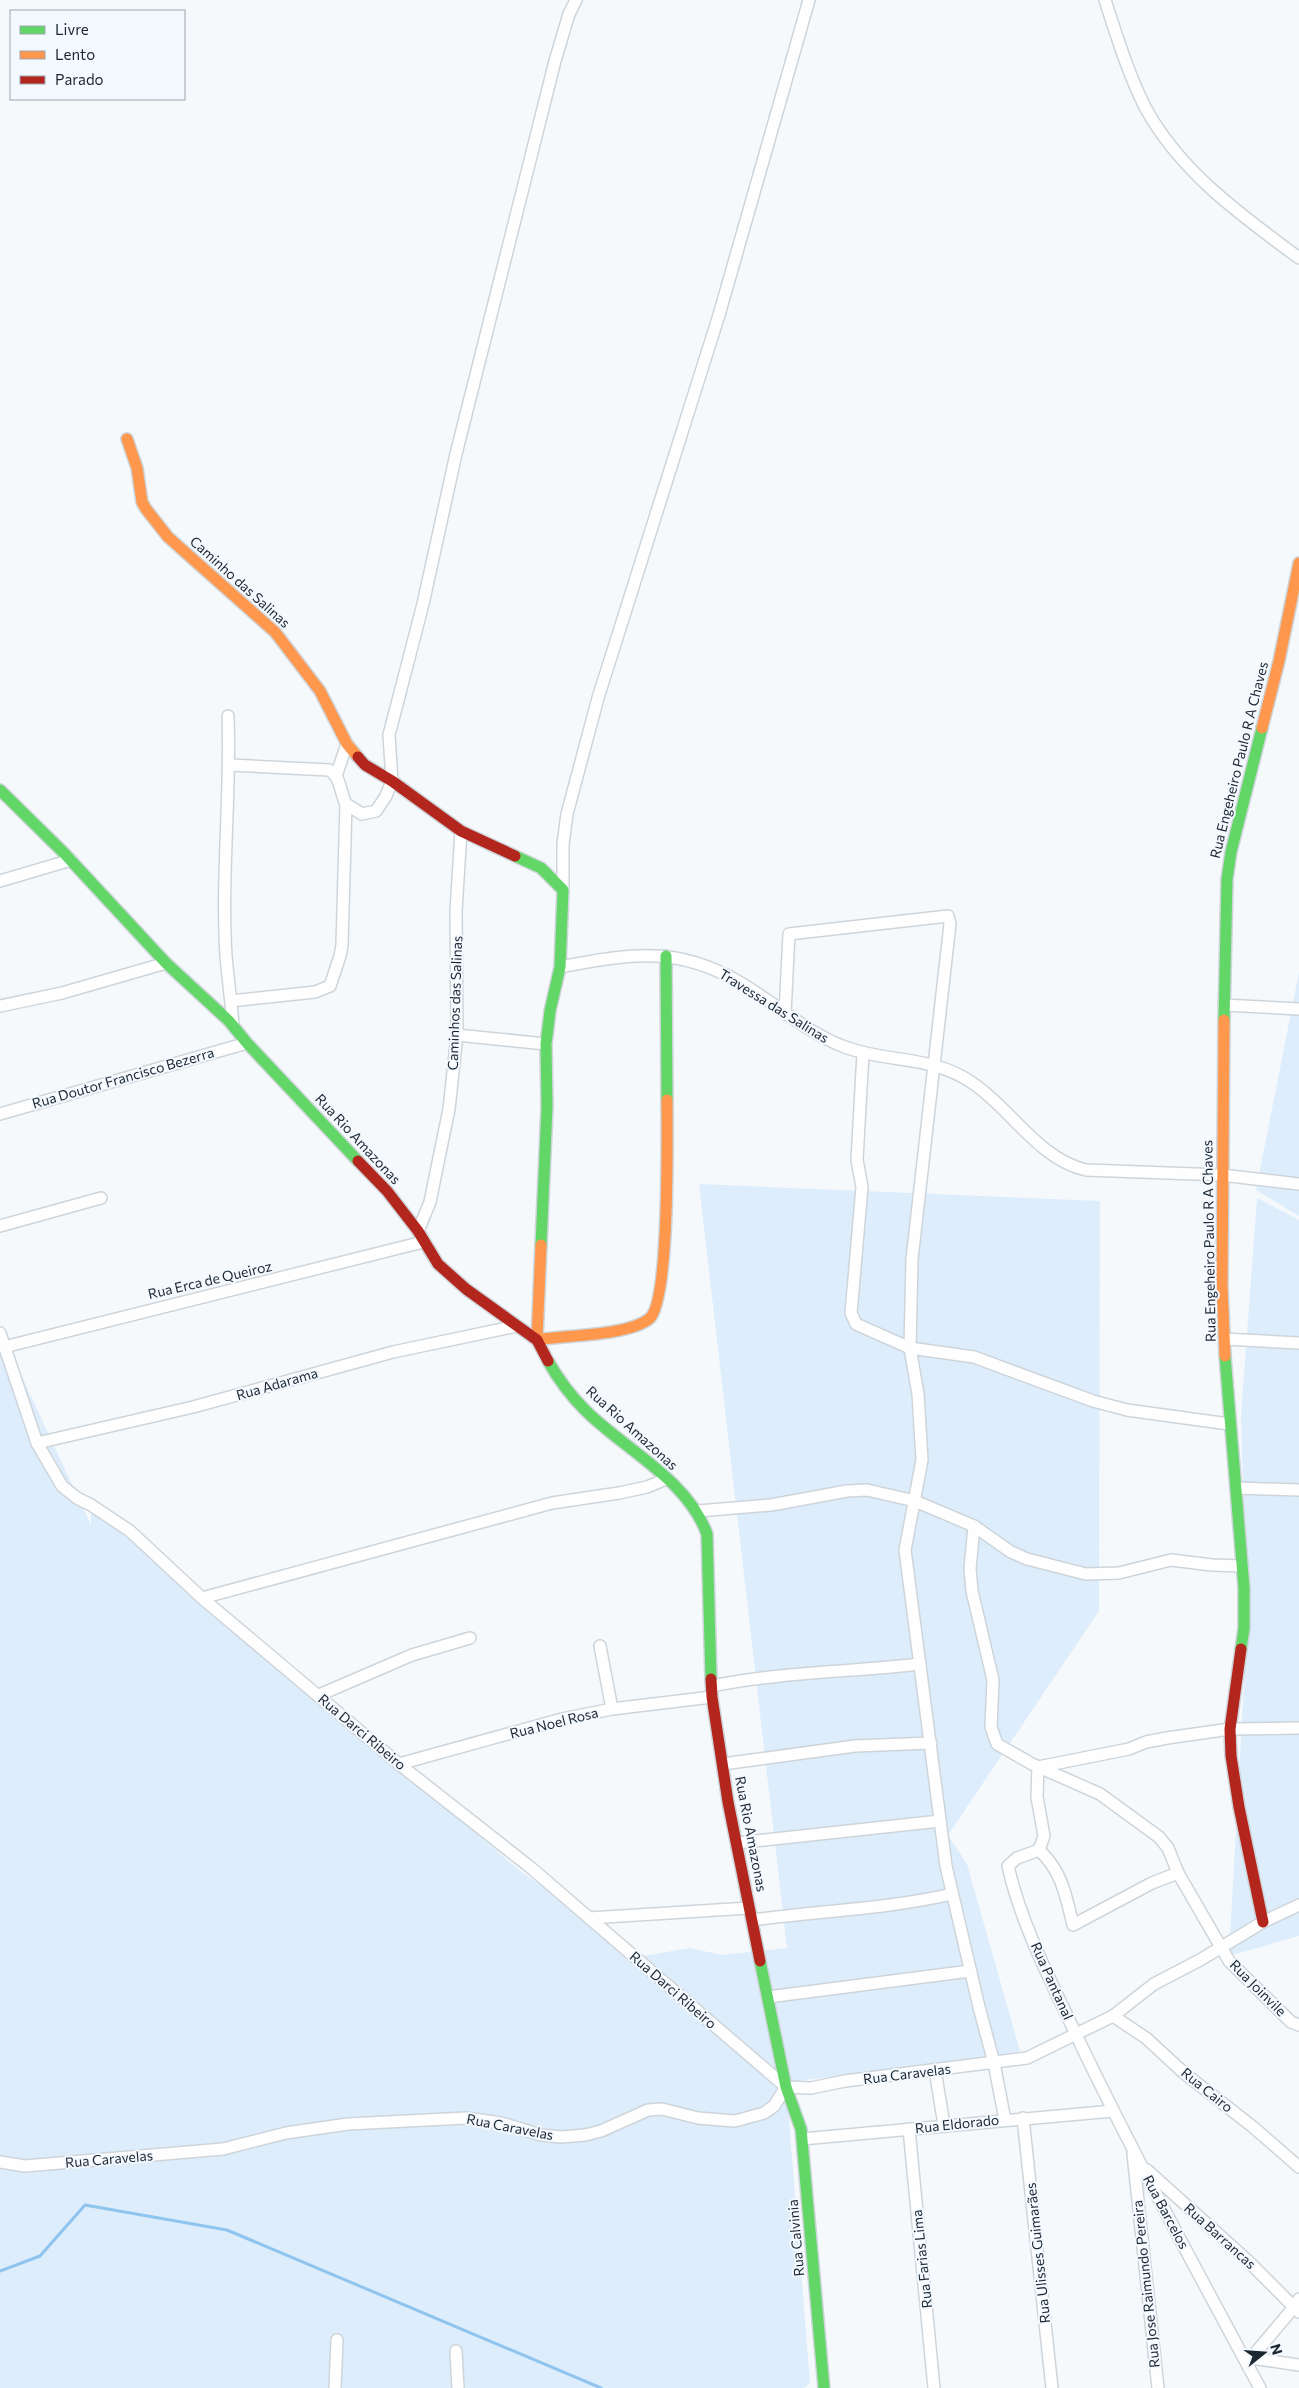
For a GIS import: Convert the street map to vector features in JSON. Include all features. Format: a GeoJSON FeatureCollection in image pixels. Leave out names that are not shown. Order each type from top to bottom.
{"type":"FeatureCollection","features":[{"type":"Feature","properties":{"kind":"street"},"geometry":{"type":"LineString","coordinates":[[346,804],[362,814],[376,811],[386,796],[392,781],[389,735],[423,604],[456,454],[555,61],[576,0]]}},
{"type":"Feature","properties":{"kind":"street"},"geometry":{"type":"LineString","coordinates":[[666,956],[665,1249],[660,1299],[653,1317],[641,1325],[615,1331],[537,1340],[547,1117],[546,1044],[552,997],[560,967],[563,844],[567,814],[598,698],[718,315],[809,0]]}},
{"type":"Feature","properties":{"kind":"street"},"geometry":{"type":"LineString","coordinates":[[1105,0],[1126,65],[1146,108],[1175,151],[1212,190],[1240,214],[1299,258]]}},
{"type":"Feature","properties":{"kind":"street","name":"Caminho das Salinas"},"geometry":{"type":"LineString","coordinates":[[128,439],[137,468],[142,502],[146,509],[168,537],[275,632],[320,691],[348,744],[365,765],[392,781],[461,831],[529,860],[552,876],[563,890]]}},
{"type":"Feature","properties":{"kind":"street","name":"Rua Engeheiro Paulo R A Chaves"},"geometry":{"type":"LineString","coordinates":[[1263,1922],[1239,1807],[1231,1756],[1230,1729],[1244,1628],[1237,1488],[1229,1424],[1222,1287],[1227,879],[1230,852],[1279,660],[1299,563]]}},
{"type":"Feature","properties":{"kind":"street"},"geometry":{"type":"LineString","coordinates":[[228,716],[230,765],[225,901],[226,955],[233,1024]]}},
{"type":"Feature","properties":{"kind":"street"},"geometry":{"type":"LineString","coordinates":[[336,776],[348,744]]}},
{"type":"Feature","properties":{"kind":"street"},"geometry":{"type":"LineString","coordinates":[[230,765],[328,770],[336,776],[346,804],[342,945],[330,986],[316,992],[231,1001]]}},
{"type":"Feature","properties":{"kind":"street","name":"Rua Rio Amazonas"},"geometry":{"type":"LineString","coordinates":[[0,790],[71,860],[166,963],[233,1024],[247,1043],[387,1191],[418,1231],[438,1264],[451,1277],[537,1340],[559,1378],[584,1409],[666,1479],[680,1488],[698,1512],[707,1534],[712,1691],[723,1764],[786,2087]]}},
{"type":"Feature","properties":{"kind":"street","name":"Caminhos das Salinas"},"geometry":{"type":"LineString","coordinates":[[418,1231],[430,1202],[443,1149],[457,1035],[456,911],[461,831]]}},
{"type":"Feature","properties":{"kind":"street"},"geometry":{"type":"LineString","coordinates":[[0,881],[71,860]]}},
{"type":"Feature","properties":{"kind":"street"},"geometry":{"type":"LineString","coordinates":[[785,1013],[789,934],[948,916],[950,924],[912,1259],[910,1348],[918,1394],[922,1460],[906,1550],[946,1866],[970,1971],[994,2063],[1005,2120]]}},
{"type":"Feature","properties":{"kind":"street","name":"Travessa das Salinas"},"geometry":{"type":"LineString","coordinates":[[560,967],[644,954],[690,961],[719,970],[818,1034],[843,1047],[863,1053],[933,1064],[969,1080],[991,1096],[1049,1153],[1070,1166],[1086,1170],[1222,1175],[1299,1184]]}},
{"type":"Feature","properties":{"kind":"street"},"geometry":{"type":"LineString","coordinates":[[0,1006],[62,993],[166,963]]}},
{"type":"Feature","properties":{"kind":"street"},"geometry":{"type":"LineString","coordinates":[[1224,1005],[1299,1009]]}},
{"type":"Feature","properties":{"kind":"street"},"geometry":{"type":"LineString","coordinates":[[457,1035],[546,1044]]}},
{"type":"Feature","properties":{"kind":"street","name":"Rua Doutor Francisco Bezerra"},"geometry":{"type":"LineString","coordinates":[[0,1114],[247,1043]]}},
{"type":"Feature","properties":{"kind":"street"},"geometry":{"type":"LineString","coordinates":[[863,1053],[857,1160],[862,1187],[851,1313],[856,1324],[910,1348],[974,1357],[1065,1393],[1127,1410],[1229,1424]]}},
{"type":"Feature","properties":{"kind":"street"},"geometry":{"type":"LineString","coordinates":[[0,1226],[101,1198]]}},
{"type":"Feature","properties":{"kind":"street","name":"Rua Erca de Queiroz"},"geometry":{"type":"LineString","coordinates":[[4,1347],[423,1242]]}},
{"type":"Feature","properties":{"kind":"street","name":"Rua Adarama"},"geometry":{"type":"LineString","coordinates":[[37,1443],[193,1407],[393,1352],[517,1326]]}},
{"type":"Feature","properties":{"kind":"street","name":"Rua Darci Ribeiro"},"geometry":{"type":"LineString","coordinates":[[0,1333],[37,1443],[50,1469],[62,1486],[77,1498],[130,1531],[202,1598],[399,1764],[530,1867],[786,2087]]}},
{"type":"Feature","properties":{"kind":"street"},"geometry":{"type":"LineString","coordinates":[[1225,1339],[1299,1343]]}},
{"type":"Feature","properties":{"kind":"street"},"geometry":{"type":"LineString","coordinates":[[202,1598],[552,1503],[620,1493],[647,1487],[666,1479]]}},
{"type":"Feature","properties":{"kind":"street"},"geometry":{"type":"LineString","coordinates":[[1237,1488],[1299,1490]]}},
{"type":"Feature","properties":{"kind":"street"},"geometry":{"type":"LineString","coordinates":[[698,1512],[770,1505],[847,1491],[867,1490],[915,1501],[974,1526],[1011,1552],[1027,1559],[1086,1574],[1118,1573],[1170,1560],[1242,1566]]}},
{"type":"Feature","properties":{"kind":"street","name":"Rua Joinvile"},"geometry":{"type":"LineString","coordinates":[[974,1526],[970,1570],[972,1591],[992,1680],[993,1736],[997,1744],[1038,1767],[1089,1788],[1150,1829],[1168,1848],[1178,1873],[1229,1960],[1291,2022],[1299,2025]]}},
{"type":"Feature","properties":{"kind":"street"},"geometry":{"type":"LineString","coordinates":[[319,1695],[412,1655],[470,1638]]}},
{"type":"Feature","properties":{"kind":"street"},"geometry":{"type":"LineString","coordinates":[[600,1646],[612,1709]]}},
{"type":"Feature","properties":{"kind":"street","name":"Rua Noel Rosa"},"geometry":{"type":"LineString","coordinates":[[399,1764],[562,1719],[712,1691],[776,1676],[848,1672],[920,1664]]}},
{"type":"Feature","properties":{"kind":"street"},"geometry":{"type":"LineString","coordinates":[[1178,1873],[1152,1883],[1073,1925],[1053,1862],[1039,1850],[1044,1836],[1037,1796],[1038,1767],[1129,1749],[1146,1742],[1230,1729],[1299,1728]]}},
{"type":"Feature","properties":{"kind":"street"},"geometry":{"type":"LineString","coordinates":[[723,1764],[855,1746],[931,1743]]}},
{"type":"Feature","properties":{"kind":"street"},"geometry":{"type":"LineString","coordinates":[[737,1843],[940,1821]]}},
{"type":"Feature","properties":{"kind":"street","name":"Rua Pantanal"},"geometry":{"type":"LineString","coordinates":[[1039,1850],[1017,1858],[1008,1866],[1028,1928],[1076,2034]]}},
{"type":"Feature","properties":{"kind":"street"},"geometry":{"type":"LineString","coordinates":[[589,1918],[801,1913],[895,1906],[952,1894]]}},
{"type":"Feature","properties":{"kind":"street","name":"Rua Caravelas"},"geometry":{"type":"LineString","coordinates":[[0,2162],[25,2166],[223,2149],[318,2127],[454,2118],[485,2120],[521,2131],[561,2137],[585,2135],[600,2131],[648,2110],[662,2109],[705,2119],[735,2121],[764,2114],[774,2106],[786,2087],[811,2088],[1026,2058],[1113,2016],[1154,1984],[1200,1960],[1263,1922],[1299,1905]]}},
{"type":"Feature","properties":{"kind":"street"},"geometry":{"type":"LineString","coordinates":[[768,1997],[970,1971]]}},
{"type":"Feature","properties":{"kind":"street","name":"Rua Cairo"},"geometry":{"type":"LineString","coordinates":[[1113,2016],[1146,2038],[1184,2073],[1253,2126],[1299,2167]]}},
{"type":"Feature","properties":{"kind":"street","name":"Rua Barcelos"},"geometry":{"type":"LineString","coordinates":[[1076,2034],[1139,2162],[1249,2361],[1260,2388]]}},
{"type":"Feature","properties":{"kind":"street"},"geometry":{"type":"LineString","coordinates":[[935,2070],[944,2125]]}},
{"type":"Feature","properties":{"kind":"street","name":"Rua Calvinia"},"geometry":{"type":"LineString","coordinates":[[786,2087],[801,2129],[824,2388]]}},
{"type":"Feature","properties":{"kind":"street","name":"Rua Eldorado"},"geometry":{"type":"LineString","coordinates":[[802,2139],[1113,2111]]}},
{"type":"Feature","properties":{"kind":"street","name":"Rua Ulisses Guimarães"},"geometry":{"type":"LineString","coordinates":[[1023,2118],[1052,2388]]}},
{"type":"Feature","properties":{"kind":"street","name":"Rua Farias Lima"},"geometry":{"type":"LineString","coordinates":[[909,2129],[934,2388]]}},
{"type":"Feature","properties":{"kind":"street","name":"Rua Jose Raimundo Pereira"},"geometry":{"type":"LineString","coordinates":[[1133,2150],[1158,2388]]}},
{"type":"Feature","properties":{"kind":"street","name":"Rua Barrancas"},"geometry":{"type":"LineString","coordinates":[[1139,2162],[1165,2188],[1297,2306]]}},
{"type":"Feature","properties":{"kind":"street"},"geometry":{"type":"LineString","coordinates":[[1249,2361],[1297,2306]]}},
{"type":"Feature","properties":{"kind":"street"},"geometry":{"type":"LineString","coordinates":[[335,2388],[337,2340]]}},
{"type":"Feature","properties":{"kind":"street"},"geometry":{"type":"LineString","coordinates":[[456,2351],[458,2388]]}},
{"type":"Feature","properties":{"kind":"street"},"geometry":{"type":"LineString","coordinates":[[1249,2361],[1299,2365]]}},
{"type":"Feature","properties":{"kind":"shaded area"},"geometry":{"type":"Polygon","coordinates":[[[1299,972],[1299,1216],[1256,1190],[1299,972]]]}},
{"type":"Feature","properties":{"kind":"shaded area"},"geometry":{"type":"Polygon","coordinates":[[[699,1184],[1100,1201],[1099,1611],[948,1835],[967,1864],[1020,2051],[958,2063],[786,2082],[810,2383],[804,2388],[0,2388],[0,1330],[91,1525],[91,1505],[519,1870],[643,1956],[690,1948],[722,1955],[787,1948],[699,1184]]]}},
{"type":"Feature","properties":{"kind":"shaded area"},"geometry":{"type":"Polygon","coordinates":[[[1257,1198],[1299,1220],[1299,1936],[1229,1956],[1247,1630],[1241,1415],[1257,1198]]]}},
{"type":"Feature","properties":{"kind":"waterway"},"geometry":{"type":"LineString","coordinates":[[0,2271],[40,2256],[85,2205],[227,2230],[601,2388]]}},
{"type":"Feature","properties":{"kind":"traffic: fast"},"geometry":{"type":"LineString","coordinates":[[1224,1020],[1227,879],[1231,852],[1262,728]]}},
{"type":"Feature","properties":{"kind":"traffic: fast"},"geometry":{"type":"LineString","coordinates":[[0,790],[64,853],[166,963],[229,1021],[247,1043],[358,1161]]}},
{"type":"Feature","properties":{"kind":"traffic: fast"},"geometry":{"type":"LineString","coordinates":[[515,856],[541,868],[563,890],[560,967],[550,1011],[546,1044],[547,1107],[541,1245]]}},
{"type":"Feature","properties":{"kind":"traffic: fast"},"geometry":{"type":"LineString","coordinates":[[666,956],[667,1100]]}},
{"type":"Feature","properties":{"kind":"traffic: fast"},"geometry":{"type":"LineString","coordinates":[[1225,1356],[1244,1588],[1244,1628],[1241,1649]]}},
{"type":"Feature","properties":{"kind":"traffic: fast"},"geometry":{"type":"LineString","coordinates":[[548,1361],[585,1410],[601,1425],[654,1466],[685,1497],[698,1515],[707,1534],[711,1679]]}},
{"type":"Feature","properties":{"kind":"traffic: fast"},"geometry":{"type":"LineString","coordinates":[[760,1961],[786,2087],[801,2129],[824,2388]]}},
{"type":"Feature","properties":{"kind":"traffic: slow"},"geometry":{"type":"LineString","coordinates":[[127,439],[137,468],[142,502],[146,509],[168,537],[275,632],[320,691],[347,744],[358,757]]}},
{"type":"Feature","properties":{"kind":"traffic: slow"},"geometry":{"type":"LineString","coordinates":[[1262,728],[1279,661],[1299,563]]}},
{"type":"Feature","properties":{"kind":"traffic: slow"},"geometry":{"type":"LineString","coordinates":[[1224,1020],[1222,1287],[1225,1356]]}},
{"type":"Feature","properties":{"kind":"traffic: slow"},"geometry":{"type":"LineString","coordinates":[[541,1245],[537,1340],[612,1332],[639,1325],[649,1319],[656,1306],[661,1283],[664,1251],[667,1180],[667,1100]]}},
{"type":"Feature","properties":{"kind":"traffic: jam"},"geometry":{"type":"LineString","coordinates":[[358,757],[365,765],[392,781],[461,831],[515,856]]}},
{"type":"Feature","properties":{"kind":"traffic: jam"},"geometry":{"type":"LineString","coordinates":[[358,1161],[387,1191],[418,1231],[438,1264],[466,1289],[537,1340],[548,1361]]}},
{"type":"Feature","properties":{"kind":"traffic: jam"},"geometry":{"type":"LineString","coordinates":[[1241,1649],[1230,1729],[1231,1756],[1239,1807],[1263,1922]]}},
{"type":"Feature","properties":{"kind":"traffic: jam"},"geometry":{"type":"LineString","coordinates":[[711,1679],[728,1802],[760,1961]]}}]}
